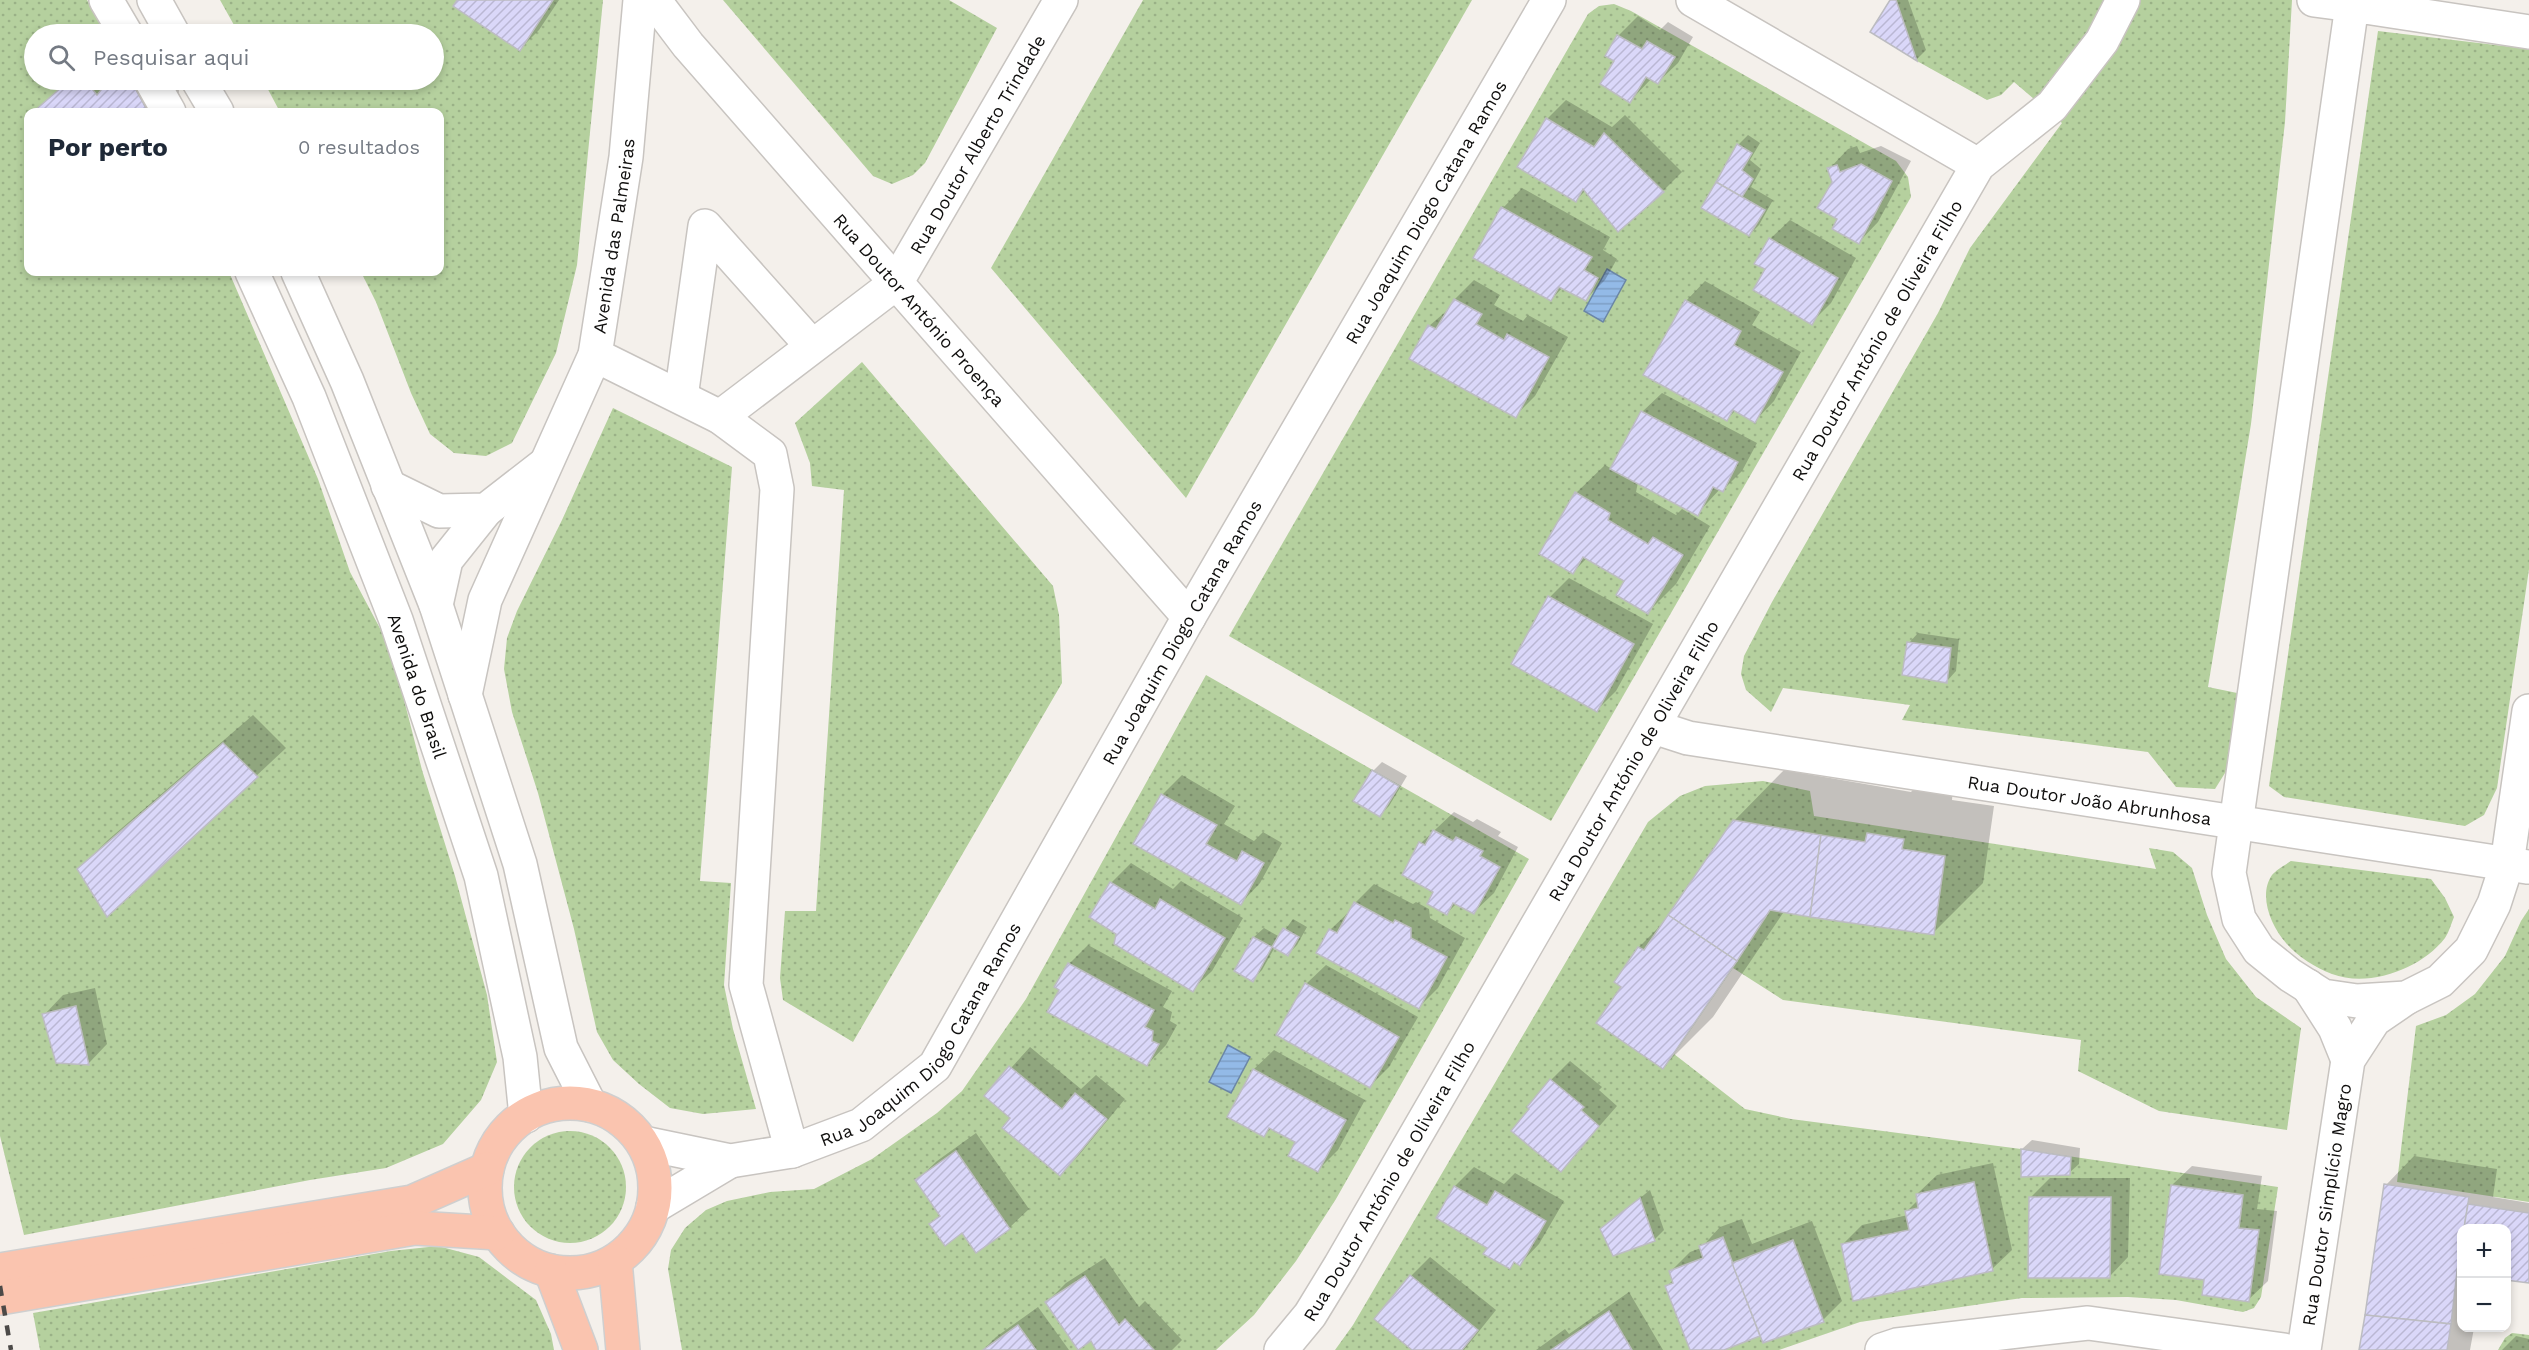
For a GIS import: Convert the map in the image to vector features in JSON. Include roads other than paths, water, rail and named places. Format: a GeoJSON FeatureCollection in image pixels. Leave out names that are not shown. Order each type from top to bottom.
{"type":"FeatureCollection","features":[{"type":"Feature","properties":{"kind":"main road"},"geometry":{"type":"LineString","coordinates":[[568,1103],[590,1105],[610,1113],[629,1126],[643,1143],[652,1164],[656,1186],[653,1208],[645,1228],[632,1247],[615,1261],[595,1270],[573,1274],[551,1271],[530,1264],[512,1250],[498,1233],[489,1213],[485,1191],[488,1169],[495,1148],[508,1130],[526,1116],[546,1106],[568,1103]]}},
{"type":"Feature","properties":{"kind":"main road"},"geometry":{"type":"LineString","coordinates":[[0,1270],[412,1202],[488,1169]]}},
{"type":"Feature","properties":{"kind":"main road"},"geometry":{"type":"LineString","coordinates":[[0,1298],[415,1228],[498,1233]]}},
{"type":"Feature","properties":{"kind":"main road"},"geometry":{"type":"LineString","coordinates":[[615,1261],[623,1350]]}},
{"type":"Feature","properties":{"kind":"main road"},"geometry":{"type":"LineString","coordinates":[[551,1271],[581,1350]]}},
{"type":"Feature","properties":{"kind":"street"},"geometry":{"type":"LineString","coordinates":[[106,0],[120,24]]}},
{"type":"Feature","properties":{"kind":"street"},"geometry":{"type":"LineString","coordinates":[[154,0],[167,24]]}},
{"type":"Feature","properties":{"kind":"street","name":"Avenida das Palmeiras"},"geometry":{"type":"LineString","coordinates":[[465,695],[486,600],[595,355],[626,157],[640,0]]}},
{"type":"Feature","properties":{"kind":"street","name":"Rua Doutor António Proença"},"geometry":{"type":"LineString","coordinates":[[654,0],[688,45],[1189,617]]}},
{"type":"Feature","properties":{"kind":"street","name":"Rua Doutor Alberto Trindade"},"geometry":{"type":"LineString","coordinates":[[720,417],[896,283],[1061,0]]}},
{"type":"Feature","properties":{"kind":"street","name":"Rua Joaquim Diogo Catana Ramos"},"geometry":{"type":"LineString","coordinates":[[643,1143],[730,1161],[792,1151],[861,1125],[934,1066],[1189,617],[1549,0]]}},
{"type":"Feature","properties":{"kind":"street"},"geometry":{"type":"LineString","coordinates":[[1694,0],[1978,165],[2052,106],[2102,41],[2123,0]]}},
{"type":"Feature","properties":{"kind":"street"},"geometry":{"type":"LineString","coordinates":[[2314,0],[2529,32]]}},
{"type":"Feature","properties":{"kind":"street"},"geometry":{"type":"LineString","coordinates":[[2352,5],[2266,627],[2229,873],[2239,919],[2259,950],[2308,986],[2323,996],[2357,1001],[2406,998]]}},
{"type":"Feature","properties":{"kind":"street"},"geometry":{"type":"LineString","coordinates":[[157,90],[167,108]]}},
{"type":"Feature","properties":{"kind":"street"},"geometry":{"type":"LineString","coordinates":[[204,90],[215,108]]}},
{"type":"Feature","properties":{"kind":"street","name":"Rua Doutor António de Oliveira Filho"},"geometry":{"type":"LineString","coordinates":[[1281,1350],[1310,1315],[1334,1276],[1978,165]]}},
{"type":"Feature","properties":{"kind":"street"},"geometry":{"type":"LineString","coordinates":[[681,397],[705,226],[812,346]]}},
{"type":"Feature","properties":{"kind":"street","name":"Avenida do Brasil"},"geometry":{"type":"LineString","coordinates":[[254,276],[309,397],[396,620],[481,876],[520,1057],[526,1116]]}},
{"type":"Feature","properties":{"kind":"street"},"geometry":{"type":"LineString","coordinates":[[300,276],[347,381],[436,605],[520,864],[561,1048],[590,1105]]}},
{"type":"Feature","properties":{"kind":"street"},"geometry":{"type":"LineString","coordinates":[[595,355],[720,417],[770,454],[777,489],[746,985],[792,1151]]}},
{"type":"Feature","properties":{"kind":"street","name":"Avenida das Palmeiras"},"geometry":{"type":"LineString","coordinates":[[436,605],[446,560],[486,510],[548,462]]}},
{"type":"Feature","properties":{"kind":"street"},"geometry":{"type":"LineString","coordinates":[[388,486],[439,511],[486,510]]}},
{"type":"Feature","properties":{"kind":"street"},"geometry":{"type":"LineString","coordinates":[[396,620],[436,605],[486,600]]}},
{"type":"Feature","properties":{"kind":"street"},"geometry":{"type":"LineString","coordinates":[[2348,1060],[2374,1020],[2406,998],[2440,981],[2471,950],[2494,904],[2518,866],[2529,711]]}},
{"type":"Feature","properties":{"kind":"street","name":"Rua Doutor João Abrunhosa"},"geometry":{"type":"LineString","coordinates":[[1654,727],[1688,738],[2518,866]]}},
{"type":"Feature","properties":{"kind":"street"},"geometry":{"type":"LineString","coordinates":[[2308,986],[2335,1028],[2348,1060]]}},
{"type":"Feature","properties":{"kind":"street","name":"Rua Doutor Simplício Magro"},"geometry":{"type":"LineString","coordinates":[[2304,1350],[2348,1060]]}},
{"type":"Feature","properties":{"kind":"street","name":"Rua Joaquim Diogo Catana Ramos"},"geometry":{"type":"LineString","coordinates":[[653,1208],[730,1161]]}},
{"type":"Feature","properties":{"kind":"street"},"geometry":{"type":"LineString","coordinates":[[1882,1350],[1897,1345],[2088,1323],[2284,1350]]}},
{"type":"Feature","properties":{"kind":"water"},"geometry":{"type":"Polygon","coordinates":[[[1607,269],[1626,280],[1603,322],[1584,311],[1607,269]]]}},
{"type":"Feature","properties":{"kind":"water"},"geometry":{"type":"Polygon","coordinates":[[[1228,1045],[1250,1057],[1231,1093],[1209,1082],[1228,1045]]]}},
{"type":"Feature","properties":{"kind":"railway"},"geometry":{"type":"LineString","coordinates":[[0,1286],[11,1350]]}}]}
